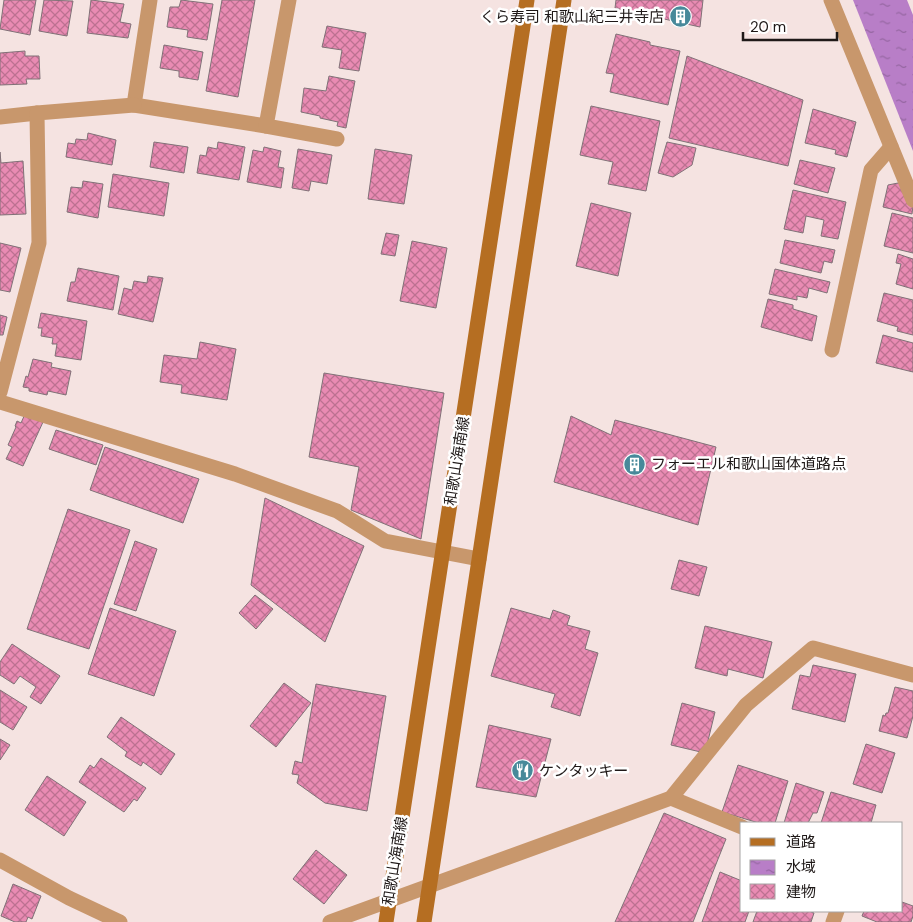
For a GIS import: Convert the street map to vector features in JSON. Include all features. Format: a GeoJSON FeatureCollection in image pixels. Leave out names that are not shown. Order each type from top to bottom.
{"type":"FeatureCollection","features":[{"type":"Feature","properties":{"kind":"main road","name":"和歌山海南線"},"geometry":{"type":"LineString","coordinates":[[386,922],[527,0]]}},
{"type":"Feature","properties":{"kind":"main road"},"geometry":{"type":"LineString","coordinates":[[424,922],[564,0]]}},
{"type":"Feature","properties":{"kind":"street"},"geometry":{"type":"LineString","coordinates":[[134,105],[150,0]]}},
{"type":"Feature","properties":{"kind":"street"},"geometry":{"type":"LineString","coordinates":[[266,126],[289,0]]}},
{"type":"Feature","properties":{"kind":"street"},"geometry":{"type":"LineString","coordinates":[[831,0],[913,200]]}},
{"type":"Feature","properties":{"kind":"street"},"geometry":{"type":"LineString","coordinates":[[0,117],[134,105],[337,139]]}},
{"type":"Feature","properties":{"kind":"street"},"geometry":{"type":"LineString","coordinates":[[0,392],[39,243],[37,113]]}},
{"type":"Feature","properties":{"kind":"street"},"geometry":{"type":"LineString","coordinates":[[832,350],[871,170],[891,147]]}},
{"type":"Feature","properties":{"kind":"street"},"geometry":{"type":"LineString","coordinates":[[0,402],[235,474],[337,511],[385,541],[479,559]]}},
{"type":"Feature","properties":{"kind":"street"},"geometry":{"type":"LineString","coordinates":[[330,922],[670,798],[746,704],[813,648],[913,675]]}},
{"type":"Feature","properties":{"kind":"street"},"geometry":{"type":"LineString","coordinates":[[670,798],[740,826]]}},
{"type":"Feature","properties":{"kind":"street"},"geometry":{"type":"LineString","coordinates":[[0,860],[69,898],[120,922]]}},
{"type":"Feature","properties":{"kind":"water"},"geometry":{"type":"Polygon","coordinates":[[[853,0],[907,0],[913,15],[913,151],[853,0]]]}},
{"type":"Feature","properties":{"kind":"building"},"geometry":{"type":"Polygon","coordinates":[[[4,0],[36,0],[30,35],[0,29],[4,0]]]}},
{"type":"Feature","properties":{"kind":"building"},"geometry":{"type":"Polygon","coordinates":[[[44,0],[73,1],[67,36],[39,31],[44,0]]]}},
{"type":"Feature","properties":{"kind":"building"},"geometry":{"type":"Polygon","coordinates":[[[91,0],[124,4],[120,22],[131,24],[128,38],[87,33],[91,0]]]}},
{"type":"Feature","properties":{"kind":"building"},"geometry":{"type":"Polygon","coordinates":[[[181,0],[213,4],[207,40],[187,37],[188,30],[167,27],[170,7],[179,7],[181,0]]]}},
{"type":"Feature","properties":{"kind":"building"},"geometry":{"type":"Polygon","coordinates":[[[222,0],[255,0],[238,97],[206,91],[222,0]]]}},
{"type":"Feature","properties":{"kind":"building","name":"くら寿司 和歌山紀三井寺店"},"geometry":{"type":"Polygon","coordinates":[[[616,0],[703,0],[700,27],[615,8],[616,0]]]}},
{"type":"Feature","properties":{"kind":"building"},"geometry":{"type":"Polygon","coordinates":[[[327,26],[366,33],[359,71],[339,68],[342,50],[322,47],[327,26]]]}},
{"type":"Feature","properties":{"kind":"building"},"geometry":{"type":"Polygon","coordinates":[[[616,34],[650,42],[650,45],[680,51],[668,105],[610,92],[614,74],[606,73],[616,34]]]}},
{"type":"Feature","properties":{"kind":"building"},"geometry":{"type":"Polygon","coordinates":[[[164,45],[203,52],[198,80],[179,77],[179,71],[160,68],[164,45]]]}},
{"type":"Feature","properties":{"kind":"building"},"geometry":{"type":"Polygon","coordinates":[[[25,51],[25,56],[39,56],[40,79],[26,79],[27,84],[0,85],[0,53],[25,51]]]}},
{"type":"Feature","properties":{"kind":"building"},"geometry":{"type":"Polygon","coordinates":[[[687,56],[803,100],[788,166],[669,138],[687,56]]]}},
{"type":"Feature","properties":{"kind":"building"},"geometry":{"type":"Polygon","coordinates":[[[329,76],[355,81],[346,128],[337,126],[338,122],[301,112],[304,88],[326,91],[329,76]]]}},
{"type":"Feature","properties":{"kind":"building"},"geometry":{"type":"Polygon","coordinates":[[[591,106],[660,121],[646,191],[608,184],[613,162],[580,155],[591,106]]]}},
{"type":"Feature","properties":{"kind":"building"},"geometry":{"type":"Polygon","coordinates":[[[813,109],[856,122],[847,157],[835,154],[836,150],[805,143],[813,109]]]}},
{"type":"Feature","properties":{"kind":"building"},"geometry":{"type":"Polygon","coordinates":[[[88,133],[116,140],[112,165],[66,157],[68,143],[75,144],[76,139],[87,140],[88,133]]]}},
{"type":"Feature","properties":{"kind":"building"},"geometry":{"type":"Polygon","coordinates":[[[154,142],[188,147],[184,173],[150,167],[154,142]]]}},
{"type":"Feature","properties":{"kind":"building"},"geometry":{"type":"Polygon","coordinates":[[[218,142],[245,147],[239,180],[197,173],[200,155],[206,156],[208,147],[217,149],[218,142]]]}},
{"type":"Feature","properties":{"kind":"building"},"geometry":{"type":"Polygon","coordinates":[[[667,142],[696,148],[692,165],[673,177],[658,173],[667,142]]]}},
{"type":"Feature","properties":{"kind":"building"},"geometry":{"type":"Polygon","coordinates":[[[264,147],[281,151],[278,167],[284,168],[281,188],[247,182],[253,150],[263,152],[264,147]]]}},
{"type":"Feature","properties":{"kind":"building"},"geometry":{"type":"Polygon","coordinates":[[[298,149],[332,155],[327,184],[311,181],[309,191],[292,188],[298,149]]]}},
{"type":"Feature","properties":{"kind":"building"},"geometry":{"type":"Polygon","coordinates":[[[375,149],[412,155],[404,204],[368,199],[375,149]]]}},
{"type":"Feature","properties":{"kind":"building"},"geometry":{"type":"Polygon","coordinates":[[[0,152],[1,163],[23,161],[26,214],[0,215],[0,152]]]}},
{"type":"Feature","properties":{"kind":"building"},"geometry":{"type":"Polygon","coordinates":[[[800,160],[835,168],[828,193],[794,184],[800,160]]]}},
{"type":"Feature","properties":{"kind":"building"},"geometry":{"type":"Polygon","coordinates":[[[113,174],[169,183],[164,216],[108,207],[113,174]]]}},
{"type":"Feature","properties":{"kind":"building"},"geometry":{"type":"Polygon","coordinates":[[[83,181],[103,184],[98,218],[67,212],[71,187],[82,188],[83,181]]]}},
{"type":"Feature","properties":{"kind":"building"},"geometry":{"type":"Polygon","coordinates":[[[903,182],[913,206],[912,214],[883,207],[888,185],[903,182]]]}},
{"type":"Feature","properties":{"kind":"building"},"geometry":{"type":"Polygon","coordinates":[[[793,190],[846,202],[838,239],[821,236],[824,220],[806,216],[803,233],[784,229],[793,190]]]}},
{"type":"Feature","properties":{"kind":"building"},"geometry":{"type":"Polygon","coordinates":[[[591,203],[631,213],[618,276],[576,266],[591,203]]]}},
{"type":"Feature","properties":{"kind":"building"},"geometry":{"type":"Polygon","coordinates":[[[892,213],[913,218],[913,253],[884,246],[892,213]]]}},
{"type":"Feature","properties":{"kind":"building"},"geometry":{"type":"Polygon","coordinates":[[[386,233],[399,235],[395,256],[381,254],[386,233]]]}},
{"type":"Feature","properties":{"kind":"building"},"geometry":{"type":"Polygon","coordinates":[[[785,240],[835,250],[832,263],[824,261],[821,273],[780,263],[785,240]]]}},
{"type":"Feature","properties":{"kind":"building"},"geometry":{"type":"Polygon","coordinates":[[[412,241],[447,248],[436,308],[400,301],[412,241]]]}},
{"type":"Feature","properties":{"kind":"building"},"geometry":{"type":"Polygon","coordinates":[[[0,243],[21,248],[10,292],[0,290],[0,243]]]}},
{"type":"Feature","properties":{"kind":"building"},"geometry":{"type":"Polygon","coordinates":[[[898,254],[913,259],[913,289],[896,284],[901,264],[896,263],[898,254]]]}},
{"type":"Feature","properties":{"kind":"building"},"geometry":{"type":"Polygon","coordinates":[[[78,268],[119,276],[113,310],[67,301],[71,282],[75,282],[78,268]]]}},
{"type":"Feature","properties":{"kind":"building"},"geometry":{"type":"Polygon","coordinates":[[[775,269],[830,282],[827,293],[809,288],[807,298],[797,296],[797,300],[769,294],[775,269]]]}},
{"type":"Feature","properties":{"kind":"building"},"geometry":{"type":"Polygon","coordinates":[[[148,276],[163,278],[153,322],[118,314],[124,288],[132,290],[134,281],[147,283],[148,276]]]}},
{"type":"Feature","properties":{"kind":"building"},"geometry":{"type":"Polygon","coordinates":[[[884,293],[913,300],[913,335],[897,331],[898,327],[877,321],[884,293]]]}},
{"type":"Feature","properties":{"kind":"building"},"geometry":{"type":"Polygon","coordinates":[[[768,299],[793,305],[793,309],[817,316],[812,341],[761,327],[768,299]]]}},
{"type":"Feature","properties":{"kind":"building"},"geometry":{"type":"Polygon","coordinates":[[[41,313],[87,321],[81,360],[55,356],[57,344],[52,344],[53,338],[41,336],[42,328],[38,328],[41,313]]]}},
{"type":"Feature","properties":{"kind":"building"},"geometry":{"type":"Polygon","coordinates":[[[0,315],[7,317],[3,335],[0,335],[0,315]]]}},
{"type":"Feature","properties":{"kind":"building"},"geometry":{"type":"Polygon","coordinates":[[[883,335],[913,343],[913,372],[876,363],[883,335]]]}},
{"type":"Feature","properties":{"kind":"building"},"geometry":{"type":"Polygon","coordinates":[[[200,342],[236,349],[227,400],[181,393],[182,385],[160,382],[164,355],[197,359],[200,342]]]}},
{"type":"Feature","properties":{"kind":"building"},"geometry":{"type":"Polygon","coordinates":[[[33,359],[52,363],[51,367],[71,371],[66,395],[48,391],[47,395],[29,391],[29,388],[23,387],[33,359]]]}},
{"type":"Feature","properties":{"kind":"building"},"geometry":{"type":"Polygon","coordinates":[[[324,373],[444,393],[421,539],[351,510],[359,467],[309,457],[324,373]]]}},
{"type":"Feature","properties":{"kind":"building"},"geometry":{"type":"Polygon","coordinates":[[[25,414],[43,422],[23,466],[6,459],[12,447],[8,445],[17,421],[21,423],[25,414]]]}},
{"type":"Feature","properties":{"kind":"building","name":"フォーエル和歌山国体道路点"},"geometry":{"type":"Polygon","coordinates":[[[571,416],[611,435],[615,420],[716,447],[698,525],[554,482],[571,416]]]}},
{"type":"Feature","properties":{"kind":"building"},"geometry":{"type":"Polygon","coordinates":[[[56,430],[103,445],[96,465],[49,449],[56,430]]]}},
{"type":"Feature","properties":{"kind":"building"},"geometry":{"type":"Polygon","coordinates":[[[105,447],[199,479],[183,523],[90,490],[105,447]]]}},
{"type":"Feature","properties":{"kind":"building"},"geometry":{"type":"Polygon","coordinates":[[[265,498],[364,546],[325,642],[251,585],[265,498]]]}},
{"type":"Feature","properties":{"kind":"building"},"geometry":{"type":"Polygon","coordinates":[[[68,509],[130,530],[89,649],[27,629],[68,509]]]}},
{"type":"Feature","properties":{"kind":"building"},"geometry":{"type":"Polygon","coordinates":[[[135,541],[157,549],[136,611],[114,604],[135,541]]]}},
{"type":"Feature","properties":{"kind":"building"},"geometry":{"type":"Polygon","coordinates":[[[679,560],[707,567],[699,596],[671,589],[679,560]]]}},
{"type":"Feature","properties":{"kind":"building"},"geometry":{"type":"Polygon","coordinates":[[[255,595],[273,609],[256,629],[239,613],[255,595]]]}},
{"type":"Feature","properties":{"kind":"building"},"geometry":{"type":"Polygon","coordinates":[[[110,608],[176,631],[154,696],[88,674],[110,608]]]}},
{"type":"Feature","properties":{"kind":"building"},"geometry":{"type":"Polygon","coordinates":[[[511,608],[550,619],[553,610],[570,616],[567,625],[590,631],[585,649],[598,653],[580,716],[551,707],[555,694],[491,676],[511,608]]]}},
{"type":"Feature","properties":{"kind":"building"},"geometry":{"type":"Polygon","coordinates":[[[705,626],[772,642],[763,678],[728,669],[727,676],[695,668],[705,626]]]}},
{"type":"Feature","properties":{"kind":"building"},"geometry":{"type":"Polygon","coordinates":[[[12,644],[60,676],[41,704],[30,697],[36,687],[20,676],[14,684],[0,675],[0,662],[12,644]]]}},
{"type":"Feature","properties":{"kind":"building"},"geometry":{"type":"Polygon","coordinates":[[[813,665],[856,674],[845,722],[792,709],[800,675],[810,677],[813,665]]]}},
{"type":"Feature","properties":{"kind":"building"},"geometry":{"type":"Polygon","coordinates":[[[284,683],[311,703],[276,747],[250,726],[284,683]]]}},
{"type":"Feature","properties":{"kind":"building"},"geometry":{"type":"Polygon","coordinates":[[[316,684],[386,696],[367,811],[325,803],[297,783],[299,775],[292,774],[295,761],[302,763],[316,684]]]}},
{"type":"Feature","properties":{"kind":"building"},"geometry":{"type":"Polygon","coordinates":[[[895,687],[913,691],[913,716],[907,738],[879,731],[883,715],[885,716],[888,713],[895,687]]]}},
{"type":"Feature","properties":{"kind":"building"},"geometry":{"type":"Polygon","coordinates":[[[0,690],[27,707],[13,730],[0,722],[0,690]]]}},
{"type":"Feature","properties":{"kind":"building"},"geometry":{"type":"Polygon","coordinates":[[[682,703],[715,712],[705,753],[671,745],[682,703]]]}},
{"type":"Feature","properties":{"kind":"building"},"geometry":{"type":"Polygon","coordinates":[[[121,717],[175,754],[161,775],[143,762],[141,766],[125,756],[127,752],[107,737],[121,717]]]}},
{"type":"Feature","properties":{"kind":"building"},"geometry":{"type":"Polygon","coordinates":[[[489,725],[551,739],[536,797],[476,787],[489,725]]]}},
{"type":"Feature","properties":{"kind":"building"},"geometry":{"type":"Polygon","coordinates":[[[0,739],[10,745],[0,760],[0,739]]]}},
{"type":"Feature","properties":{"kind":"building"},"geometry":{"type":"Polygon","coordinates":[[[866,744],[895,753],[882,793],[853,784],[866,744]]]}},
{"type":"Feature","properties":{"kind":"building"},"geometry":{"type":"Polygon","coordinates":[[[101,758],[146,788],[137,801],[134,799],[124,812],[79,782],[90,765],[94,768],[101,758]]]}},
{"type":"Feature","properties":{"kind":"building"},"geometry":{"type":"Polygon","coordinates":[[[738,765],[788,781],[775,822],[756,822],[722,812],[738,765]]]}},
{"type":"Feature","properties":{"kind":"building"},"geometry":{"type":"Polygon","coordinates":[[[47,776],[86,802],[64,836],[25,810],[47,776]]]}},
{"type":"Feature","properties":{"kind":"building"},"geometry":{"type":"Polygon","coordinates":[[[796,783],[824,792],[817,813],[813,813],[808,822],[784,822],[796,783]]]}},
{"type":"Feature","properties":{"kind":"building"},"geometry":{"type":"Polygon","coordinates":[[[831,792],[876,805],[871,822],[821,822],[831,792]]]}},
{"type":"Feature","properties":{"kind":"building"},"geometry":{"type":"Polygon","coordinates":[[[664,813],[726,839],[693,922],[615,922],[664,813]]]}},
{"type":"Feature","properties":{"kind":"building"},"geometry":{"type":"Polygon","coordinates":[[[316,850],[347,875],[324,904],[293,879],[316,850]]]}},
{"type":"Feature","properties":{"kind":"building"},"geometry":{"type":"Polygon","coordinates":[[[720,872],[740,880],[740,912],[749,912],[745,922],[702,922],[720,872]]]}},
{"type":"Feature","properties":{"kind":"building"},"geometry":{"type":"Polygon","coordinates":[[[13,884],[41,896],[32,919],[28,917],[26,922],[15,922],[1,916],[13,884]]]}},
{"type":"Feature","properties":{"kind":"building"},"geometry":{"type":"Polygon","coordinates":[[[903,902],[913,906],[911,922],[877,922],[862,916],[864,912],[903,912],[903,902]]]}},
{"type":"Feature","properties":{"kind":"building"},"geometry":{"type":"Polygon","coordinates":[[[757,912],[814,913],[811,922],[753,922],[757,912]]]}},
{"type":"Feature","properties":{"kind":"place","name":"くら寿司 和歌山紀三井寺店"},"geometry":{"type":"Point","coordinates":[680,17]}},
{"type":"Feature","properties":{"kind":"place","name":"フォーエル和歌山国体道路点"},"geometry":{"type":"Point","coordinates":[635,464]}},
{"type":"Feature","properties":{"kind":"place","name":"ケンタッキー"},"geometry":{"type":"Point","coordinates":[523,771]}}]}
